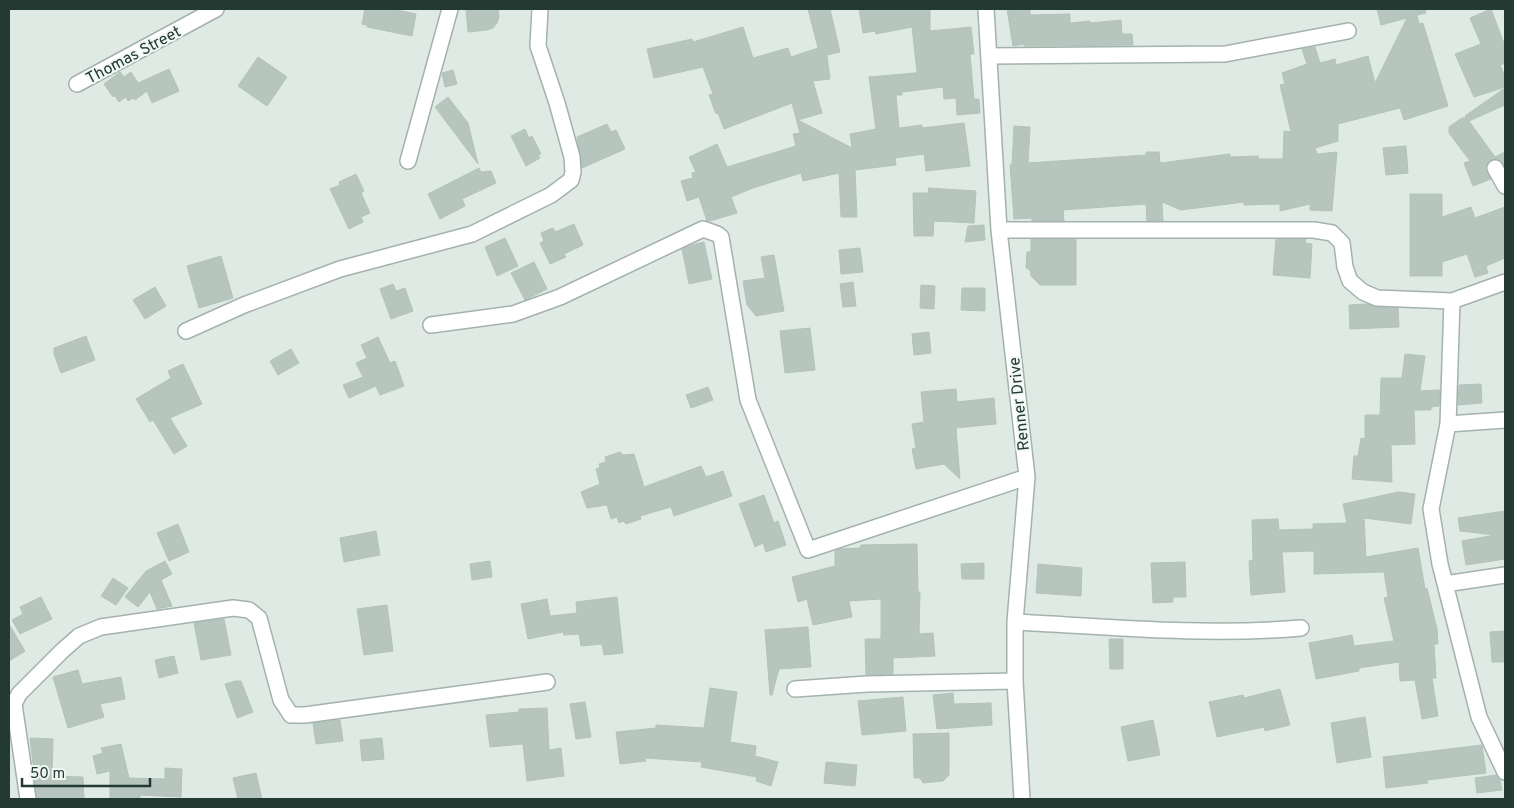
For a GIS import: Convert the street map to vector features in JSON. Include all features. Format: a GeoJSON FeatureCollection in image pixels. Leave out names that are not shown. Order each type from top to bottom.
{"type":"FeatureCollection","features":[{"type":"Feature","properties":{"kind":"street","name":"Thomas Street"},"geometry":{"type":"LineString","coordinates":[[77,84],[216,9]]}},
{"type":"Feature","properties":{"kind":"street"},"geometry":{"type":"LineString","coordinates":[[408,161],[450,9]]}},
{"type":"Feature","properties":{"kind":"street"},"geometry":{"type":"LineString","coordinates":[[186,331],[244,306],[340,269],[472,234],[551,196],[571,180],[573,172],[572,158],[557,103],[538,46],[540,9]]}},
{"type":"Feature","properties":{"kind":"street","name":"Renner Drive"},"geometry":{"type":"LineString","coordinates":[[986,9],[999,230],[1027,477],[1015,622],[1015,681],[1022,799]]}},
{"type":"Feature","properties":{"kind":"street"},"geometry":{"type":"LineString","coordinates":[[990,56],[1225,54],[1348,31]]}},
{"type":"Feature","properties":{"kind":"street"},"geometry":{"type":"LineString","coordinates":[[1495,168],[1505,186]]}},
{"type":"Feature","properties":{"kind":"street"},"geometry":{"type":"LineString","coordinates":[[431,325],[513,314],[560,297],[703,229],[721,237],[748,400],[808,550],[1027,477]]}},
{"type":"Feature","properties":{"kind":"street"},"geometry":{"type":"LineString","coordinates":[[999,230],[1314,230],[1332,233],[1342,243],[1345,267],[1350,281],[1363,292],[1377,298],[1452,301],[1505,282]]}},
{"type":"Feature","properties":{"kind":"street"},"geometry":{"type":"LineString","coordinates":[[1452,301],[1448,424],[1431,509],[1445,584],[1479,717],[1505,772]]}},
{"type":"Feature","properties":{"kind":"street"},"geometry":{"type":"LineString","coordinates":[[1448,424],[1505,420]]}},
{"type":"Feature","properties":{"kind":"street"},"geometry":{"type":"LineString","coordinates":[[1445,584],[1505,575]]}},
{"type":"Feature","properties":{"kind":"street"},"geometry":{"type":"LineString","coordinates":[[28,799],[14,704],[20,694],[79,636],[102,627],[233,608],[248,610],[259,618],[281,700],[291,715],[305,715],[547,682]]}},
{"type":"Feature","properties":{"kind":"street"},"geometry":{"type":"LineString","coordinates":[[1015,622],[1188,632],[1256,632],[1301,628]]}},
{"type":"Feature","properties":{"kind":"street"},"geometry":{"type":"LineString","coordinates":[[795,689],[867,684],[1015,681]]}},
{"type":"Feature","properties":{"kind":"building"},"geometry":{"type":"Polygon","coordinates":[[[365,9],[392,9],[416,14],[412,36],[367,27],[367,25],[362,24],[365,9]]]}},
{"type":"Feature","properties":{"kind":"building"},"geometry":{"type":"Polygon","coordinates":[[[466,9],[498,9],[499,17],[497,23],[493,28],[487,30],[468,32],[466,9]]]}},
{"type":"Feature","properties":{"kind":"building"},"geometry":{"type":"Polygon","coordinates":[[[808,9],[830,9],[840,52],[827,55],[830,79],[813,81],[822,113],[798,120],[852,148],[850,134],[876,129],[869,77],[917,72],[912,27],[876,34],[875,31],[863,33],[859,9],[930,9],[930,31],[971,27],[974,54],[970,54],[974,99],[979,99],[980,113],[957,115],[956,98],[944,99],[943,87],[902,92],[902,95],[896,95],[899,128],[922,125],[922,128],[964,123],[970,166],[926,171],[924,154],[895,158],[896,165],[855,170],[857,217],[841,217],[839,173],[803,181],[801,173],[731,197],[737,213],[707,221],[699,197],[687,201],[681,181],[693,178],[692,173],[696,172],[689,157],[717,144],[727,167],[796,146],[793,134],[800,133],[792,103],[724,129],[709,95],[713,94],[703,67],[654,78],[647,49],[692,39],[693,42],[743,27],[753,58],[788,48],[791,57],[818,48],[808,9]]]}},
{"type":"Feature","properties":{"kind":"building"},"geometry":{"type":"Polygon","coordinates":[[[1007,9],[1030,9],[1030,15],[1070,14],[1070,23],[1121,20],[1122,34],[1132,34],[1133,45],[1024,46],[1024,44],[1013,46],[1007,9]]]}},
{"type":"Feature","properties":{"kind":"building"},"geometry":{"type":"Polygon","coordinates":[[[1377,9],[1425,9],[1426,13],[1417,15],[1419,24],[1423,23],[1448,106],[1404,120],[1400,108],[1338,124],[1338,141],[1315,148],[1317,154],[1337,152],[1332,211],[1310,210],[1310,204],[1280,211],[1280,204],[1244,205],[1244,202],[1181,210],[1162,202],[1163,221],[1147,221],[1146,204],[1063,210],[1064,221],[1032,221],[1032,218],[1014,219],[1010,165],[1012,165],[1014,126],[1030,127],[1028,163],[1146,155],[1146,152],[1159,152],[1160,163],[1230,154],[1230,157],[1258,156],[1259,159],[1283,159],[1284,131],[1291,132],[1280,85],[1285,84],[1282,73],[1307,64],[1302,49],[1315,47],[1320,63],[1335,59],[1336,65],[1368,56],[1375,83],[1407,18],[1381,25],[1377,9]]]}},
{"type":"Feature","properties":{"kind":"building"},"geometry":{"type":"Polygon","coordinates":[[[1491,9],[1505,46],[1505,63],[1500,65],[1505,76],[1505,87],[1474,97],[1455,54],[1481,44],[1470,18],[1491,9]]]}},
{"type":"Feature","properties":{"kind":"building"},"geometry":{"type":"Polygon","coordinates":[[[258,57],[287,77],[267,106],[238,86],[258,57]]]}},
{"type":"Feature","properties":{"kind":"building"},"geometry":{"type":"Polygon","coordinates":[[[169,69],[179,91],[152,103],[147,91],[135,100],[133,98],[128,101],[126,97],[119,102],[104,84],[120,72],[124,77],[131,72],[138,83],[169,69]]]}},
{"type":"Feature","properties":{"kind":"building"},"geometry":{"type":"Polygon","coordinates":[[[453,70],[457,84],[445,87],[442,73],[453,70]]]}},
{"type":"Feature","properties":{"kind":"building"},"geometry":{"type":"Polygon","coordinates":[[[1505,88],[1505,105],[1469,121],[1495,157],[1505,152],[1505,167],[1499,160],[1490,160],[1486,168],[1491,179],[1473,186],[1464,163],[1470,161],[1449,133],[1449,127],[1462,118],[1467,118],[1465,116],[1505,88]]]}},
{"type":"Feature","properties":{"kind":"building"},"geometry":{"type":"Polygon","coordinates":[[[448,97],[468,123],[478,164],[435,107],[448,97]]]}},
{"type":"Feature","properties":{"kind":"building"},"geometry":{"type":"Polygon","coordinates":[[[607,124],[611,132],[616,130],[625,149],[582,168],[577,137],[607,124]]]}},
{"type":"Feature","properties":{"kind":"building"},"geometry":{"type":"Polygon","coordinates":[[[525,129],[529,138],[532,136],[541,154],[538,155],[540,158],[526,166],[511,136],[525,129]]]}},
{"type":"Feature","properties":{"kind":"building"},"geometry":{"type":"Polygon","coordinates":[[[1406,146],[1408,173],[1386,175],[1383,148],[1406,146]]]}},
{"type":"Feature","properties":{"kind":"building"},"geometry":{"type":"Polygon","coordinates":[[[479,168],[481,172],[491,171],[496,183],[462,199],[465,206],[440,219],[428,194],[479,168]]]}},
{"type":"Feature","properties":{"kind":"building"},"geometry":{"type":"Polygon","coordinates":[[[356,174],[364,191],[361,193],[370,213],[361,217],[363,222],[349,229],[330,189],[340,185],[339,182],[356,174]]]}},
{"type":"Feature","properties":{"kind":"building"},"geometry":{"type":"Polygon","coordinates":[[[928,188],[976,191],[974,223],[934,221],[933,236],[914,236],[913,193],[929,193],[928,188]]]}},
{"type":"Feature","properties":{"kind":"building"},"geometry":{"type":"Polygon","coordinates":[[[1410,194],[1442,194],[1442,217],[1471,207],[1475,218],[1505,207],[1505,258],[1486,266],[1488,273],[1475,277],[1467,254],[1442,262],[1442,276],[1410,276],[1410,194]]]}},
{"type":"Feature","properties":{"kind":"building"},"geometry":{"type":"Polygon","coordinates":[[[574,224],[583,245],[564,254],[566,257],[550,264],[540,243],[544,241],[541,233],[553,228],[555,232],[574,224]]]}},
{"type":"Feature","properties":{"kind":"building"},"geometry":{"type":"Polygon","coordinates":[[[984,225],[985,240],[965,242],[968,226],[984,225]]]}},
{"type":"Feature","properties":{"kind":"building"},"geometry":{"type":"Polygon","coordinates":[[[505,238],[518,266],[497,276],[485,247],[505,238]]]}},
{"type":"Feature","properties":{"kind":"building"},"geometry":{"type":"Polygon","coordinates":[[[1031,239],[1076,239],[1076,285],[1040,285],[1031,276],[1030,270],[1026,268],[1027,252],[1031,252],[1031,239]]]}},
{"type":"Feature","properties":{"kind":"building"},"geometry":{"type":"Polygon","coordinates":[[[1276,239],[1306,239],[1305,243],[1312,244],[1310,278],[1273,275],[1276,239]]]}},
{"type":"Feature","properties":{"kind":"building"},"geometry":{"type":"Polygon","coordinates":[[[704,242],[712,279],[689,284],[682,249],[704,242]]]}},
{"type":"Feature","properties":{"kind":"building"},"geometry":{"type":"Polygon","coordinates":[[[860,248],[863,272],[841,274],[839,250],[860,248]]]}},
{"type":"Feature","properties":{"kind":"building"},"geometry":{"type":"Polygon","coordinates":[[[774,255],[784,311],[756,316],[747,305],[743,281],[765,278],[761,257],[774,255]]]}},
{"type":"Feature","properties":{"kind":"building"},"geometry":{"type":"Polygon","coordinates":[[[221,256],[233,298],[199,308],[187,266],[221,256]]]}},
{"type":"Feature","properties":{"kind":"building"},"geometry":{"type":"Polygon","coordinates":[[[534,262],[547,289],[525,300],[511,273],[534,262]]]}},
{"type":"Feature","properties":{"kind":"building"},"geometry":{"type":"Polygon","coordinates":[[[853,282],[856,306],[843,307],[840,284],[853,282]]]}},
{"type":"Feature","properties":{"kind":"building"},"geometry":{"type":"Polygon","coordinates":[[[393,284],[396,291],[405,288],[413,311],[391,319],[380,289],[393,284]]]}},
{"type":"Feature","properties":{"kind":"building"},"geometry":{"type":"Polygon","coordinates":[[[921,285],[935,286],[934,309],[920,308],[921,285]]]}},
{"type":"Feature","properties":{"kind":"building"},"geometry":{"type":"Polygon","coordinates":[[[155,287],[166,306],[145,319],[133,300],[155,287]]]}},
{"type":"Feature","properties":{"kind":"building"},"geometry":{"type":"Polygon","coordinates":[[[962,288],[985,288],[985,311],[961,310],[962,288]]]}},
{"type":"Feature","properties":{"kind":"building"},"geometry":{"type":"Polygon","coordinates":[[[1368,304],[1376,307],[1398,308],[1399,327],[1350,329],[1349,305],[1368,304]]]}},
{"type":"Feature","properties":{"kind":"building"},"geometry":{"type":"Polygon","coordinates":[[[810,328],[815,370],[785,373],[780,331],[810,328]]]}},
{"type":"Feature","properties":{"kind":"building"},"geometry":{"type":"Polygon","coordinates":[[[929,332],[931,353],[914,355],[912,334],[929,332]]]}},
{"type":"Feature","properties":{"kind":"building"},"geometry":{"type":"Polygon","coordinates":[[[86,336],[95,360],[61,373],[54,354],[54,348],[86,336]]]}},
{"type":"Feature","properties":{"kind":"building"},"geometry":{"type":"Polygon","coordinates":[[[378,337],[390,363],[395,361],[404,386],[380,395],[376,386],[349,398],[343,385],[363,377],[356,363],[367,358],[361,345],[378,337]]]}},
{"type":"Feature","properties":{"kind":"building"},"geometry":{"type":"Polygon","coordinates":[[[291,349],[299,363],[278,375],[270,361],[291,349]]]}},
{"type":"Feature","properties":{"kind":"building"},"geometry":{"type":"Polygon","coordinates":[[[1405,354],[1425,356],[1420,391],[1440,390],[1439,406],[1431,407],[1431,410],[1414,410],[1415,444],[1391,445],[1392,482],[1352,479],[1354,456],[1358,456],[1361,438],[1365,439],[1365,415],[1380,415],[1381,378],[1402,378],[1405,354]]]}},
{"type":"Feature","properties":{"kind":"building"},"geometry":{"type":"Polygon","coordinates":[[[183,364],[202,404],[170,418],[187,446],[174,454],[153,420],[150,422],[136,399],[171,378],[168,371],[183,364]]]}},
{"type":"Feature","properties":{"kind":"building"},"geometry":{"type":"Polygon","coordinates":[[[1481,384],[1482,403],[1458,405],[1459,385],[1481,384]]]}},
{"type":"Feature","properties":{"kind":"building"},"geometry":{"type":"Polygon","coordinates":[[[708,387],[713,400],[691,408],[686,395],[708,387]]]}},
{"type":"Feature","properties":{"kind":"building"},"geometry":{"type":"Polygon","coordinates":[[[956,389],[957,402],[994,398],[996,424],[956,428],[960,479],[944,464],[916,469],[912,449],[916,448],[912,424],[924,422],[921,392],[956,389]]]}},
{"type":"Feature","properties":{"kind":"building"},"geometry":{"type":"Polygon","coordinates":[[[620,452],[623,455],[634,454],[644,487],[701,466],[706,477],[723,471],[732,496],[674,516],[671,507],[640,516],[641,519],[626,524],[623,521],[619,523],[617,517],[611,519],[607,505],[587,508],[581,492],[600,484],[596,469],[600,467],[599,464],[606,462],[605,457],[620,452]]]}},
{"type":"Feature","properties":{"kind":"building"},"geometry":{"type":"Polygon","coordinates":[[[1398,492],[1415,494],[1411,524],[1364,518],[1366,557],[1418,548],[1425,589],[1427,588],[1437,629],[1438,644],[1434,644],[1436,678],[1432,678],[1438,716],[1422,719],[1415,680],[1400,681],[1399,662],[1359,668],[1359,671],[1316,679],[1309,643],[1352,635],[1354,646],[1394,641],[1384,598],[1388,597],[1384,572],[1314,574],[1314,551],[1282,552],[1285,592],[1251,595],[1249,561],[1253,560],[1252,520],[1278,519],[1279,530],[1313,529],[1313,524],[1347,523],[1343,504],[1398,492]]]}},
{"type":"Feature","properties":{"kind":"building"},"geometry":{"type":"Polygon","coordinates":[[[764,495],[774,523],[778,521],[786,545],[766,552],[763,543],[755,547],[739,504],[764,495]]]}},
{"type":"Feature","properties":{"kind":"building"},"geometry":{"type":"Polygon","coordinates":[[[1505,511],[1505,559],[1466,565],[1462,541],[1495,535],[1460,531],[1458,518],[1505,511]]]}},
{"type":"Feature","properties":{"kind":"building"},"geometry":{"type":"Polygon","coordinates":[[[178,524],[189,552],[169,561],[157,533],[178,524]]]}},
{"type":"Feature","properties":{"kind":"building"},"geometry":{"type":"Polygon","coordinates":[[[376,531],[380,555],[344,562],[340,538],[376,531]]]}},
{"type":"Feature","properties":{"kind":"building"},"geometry":{"type":"Polygon","coordinates":[[[917,544],[918,592],[920,592],[919,634],[933,633],[935,656],[893,658],[893,674],[866,675],[865,639],[881,639],[881,599],[849,601],[852,617],[813,625],[807,599],[798,602],[792,577],[835,566],[835,551],[840,549],[860,548],[861,545],[917,544]]]}},
{"type":"Feature","properties":{"kind":"building"},"geometry":{"type":"Polygon","coordinates":[[[165,561],[172,574],[161,580],[172,606],[157,609],[150,592],[138,607],[125,597],[146,571],[165,561]]]}},
{"type":"Feature","properties":{"kind":"building"},"geometry":{"type":"Polygon","coordinates":[[[490,561],[492,577],[472,580],[470,564],[490,561]]]}},
{"type":"Feature","properties":{"kind":"building"},"geometry":{"type":"Polygon","coordinates":[[[1185,562],[1186,597],[1173,597],[1173,602],[1153,603],[1151,563],[1185,562]]]}},
{"type":"Feature","properties":{"kind":"building"},"geometry":{"type":"Polygon","coordinates":[[[984,563],[984,579],[962,579],[961,564],[984,563]]]}},
{"type":"Feature","properties":{"kind":"building"},"geometry":{"type":"Polygon","coordinates":[[[1038,564],[1082,568],[1081,596],[1036,593],[1038,564]]]}},
{"type":"Feature","properties":{"kind":"building"},"geometry":{"type":"Polygon","coordinates":[[[113,578],[128,588],[116,605],[101,596],[113,578]]]}},
{"type":"Feature","properties":{"kind":"building"},"geometry":{"type":"Polygon","coordinates":[[[41,597],[52,619],[20,634],[12,620],[23,614],[20,607],[41,597]]]}},
{"type":"Feature","properties":{"kind":"building"},"geometry":{"type":"Polygon","coordinates":[[[617,597],[623,653],[604,655],[602,644],[581,646],[579,634],[564,635],[563,632],[528,639],[521,604],[547,599],[550,616],[577,613],[576,602],[617,597]]]}},
{"type":"Feature","properties":{"kind":"building"},"geometry":{"type":"Polygon","coordinates":[[[387,605],[393,651],[364,655],[357,609],[387,605]]]}},
{"type":"Feature","properties":{"kind":"building"},"geometry":{"type":"Polygon","coordinates":[[[224,619],[231,655],[201,660],[194,623],[224,619]]]}},
{"type":"Feature","properties":{"kind":"building"},"geometry":{"type":"Polygon","coordinates":[[[9,624],[25,651],[9,661],[9,624]]]}},
{"type":"Feature","properties":{"kind":"building"},"geometry":{"type":"Polygon","coordinates":[[[808,627],[811,667],[779,669],[772,695],[770,695],[765,630],[808,627]]]}},
{"type":"Feature","properties":{"kind":"building"},"geometry":{"type":"Polygon","coordinates":[[[1505,631],[1505,662],[1492,662],[1490,632],[1505,631]]]}},
{"type":"Feature","properties":{"kind":"building"},"geometry":{"type":"Polygon","coordinates":[[[1109,639],[1123,639],[1123,669],[1110,669],[1109,639]]]}},
{"type":"Feature","properties":{"kind":"building"},"geometry":{"type":"Polygon","coordinates":[[[174,656],[178,673],[159,678],[155,660],[174,656]]]}},
{"type":"Feature","properties":{"kind":"building"},"geometry":{"type":"Polygon","coordinates":[[[78,670],[82,684],[121,677],[125,699],[100,704],[104,717],[68,728],[53,677],[78,670]]]}},
{"type":"Feature","properties":{"kind":"building"},"geometry":{"type":"Polygon","coordinates":[[[241,681],[253,712],[237,718],[225,684],[241,681]]]}},
{"type":"Feature","properties":{"kind":"building"},"geometry":{"type":"Polygon","coordinates":[[[710,688],[737,692],[730,742],[756,746],[755,756],[778,762],[771,786],[756,781],[757,777],[701,767],[702,762],[645,758],[646,761],[620,764],[616,732],[656,728],[656,725],[704,728],[710,688]]]}},
{"type":"Feature","properties":{"kind":"building"},"geometry":{"type":"Polygon","coordinates":[[[1280,689],[1290,725],[1265,731],[1264,727],[1217,737],[1209,702],[1243,695],[1244,698],[1280,689]]]}},
{"type":"Feature","properties":{"kind":"building"},"geometry":{"type":"Polygon","coordinates":[[[953,693],[954,704],[991,703],[992,725],[937,729],[933,695],[953,693]]]}},
{"type":"Feature","properties":{"kind":"building"},"geometry":{"type":"Polygon","coordinates":[[[903,697],[906,731],[862,735],[858,701],[903,697]]]}},
{"type":"Feature","properties":{"kind":"building"},"geometry":{"type":"Polygon","coordinates":[[[585,702],[591,737],[576,739],[570,704],[585,702]]]}},
{"type":"Feature","properties":{"kind":"building"},"geometry":{"type":"Polygon","coordinates":[[[547,708],[549,750],[561,748],[564,776],[527,781],[523,744],[490,747],[486,715],[519,712],[519,709],[547,708]]]}},
{"type":"Feature","properties":{"kind":"building"},"geometry":{"type":"Polygon","coordinates":[[[1365,717],[1371,757],[1337,763],[1331,723],[1365,717]]]}},
{"type":"Feature","properties":{"kind":"building"},"geometry":{"type":"Polygon","coordinates":[[[340,720],[343,741],[316,744],[313,723],[340,720]]]}},
{"type":"Feature","properties":{"kind":"building"},"geometry":{"type":"Polygon","coordinates":[[[1153,720],[1160,755],[1128,761],[1121,727],[1153,720]]]}},
{"type":"Feature","properties":{"kind":"building"},"geometry":{"type":"Polygon","coordinates":[[[949,733],[949,775],[943,781],[923,783],[920,778],[914,778],[913,734],[949,733]]]}},
{"type":"Feature","properties":{"kind":"building"},"geometry":{"type":"Polygon","coordinates":[[[30,738],[53,739],[52,776],[83,777],[84,799],[37,799],[30,738]]]}},
{"type":"Feature","properties":{"kind":"building"},"geometry":{"type":"Polygon","coordinates":[[[382,738],[384,759],[362,761],[360,740],[382,738]]]}},
{"type":"Feature","properties":{"kind":"building"},"geometry":{"type":"Polygon","coordinates":[[[121,744],[129,778],[165,779],[165,768],[182,769],[181,797],[140,795],[140,799],[110,799],[110,771],[97,774],[93,756],[103,753],[101,748],[121,744]]]}},
{"type":"Feature","properties":{"kind":"building"},"geometry":{"type":"Polygon","coordinates":[[[1482,745],[1486,773],[1427,780],[1428,783],[1386,788],[1383,757],[1482,745]]]}},
{"type":"Feature","properties":{"kind":"building"},"geometry":{"type":"Polygon","coordinates":[[[826,762],[857,765],[855,786],[824,783],[826,762]]]}},
{"type":"Feature","properties":{"kind":"building"},"geometry":{"type":"Polygon","coordinates":[[[256,773],[262,799],[238,799],[233,778],[256,773]]]}},
{"type":"Feature","properties":{"kind":"building"},"geometry":{"type":"Polygon","coordinates":[[[1496,775],[1500,780],[1502,790],[1477,793],[1475,778],[1496,775]]]}}]}
